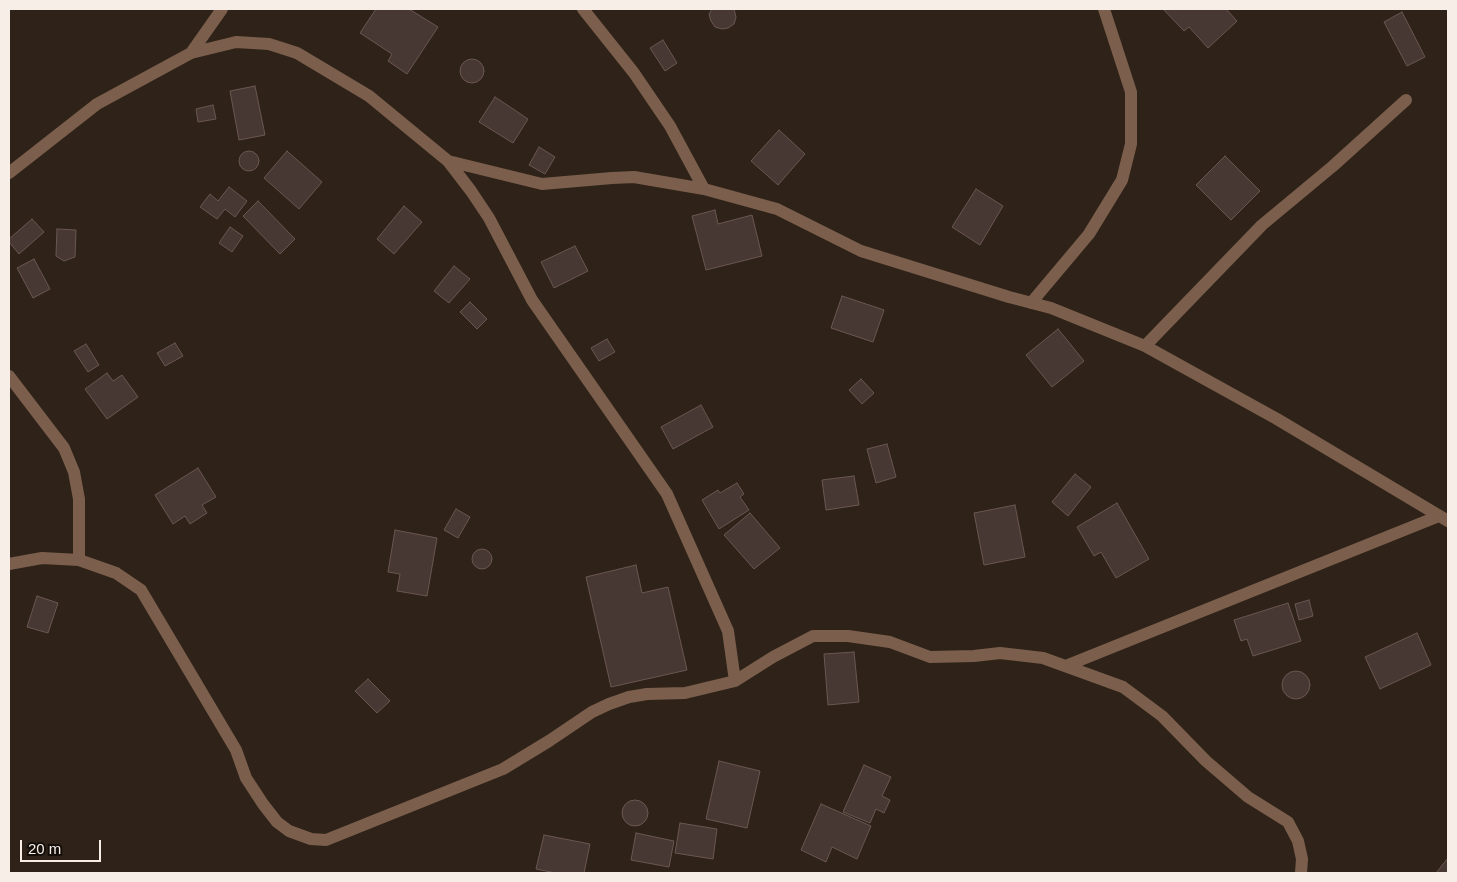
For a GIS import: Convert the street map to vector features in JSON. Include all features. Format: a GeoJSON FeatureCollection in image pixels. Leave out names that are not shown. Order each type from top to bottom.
{"type":"FeatureCollection","features":[{"type":"Feature","properties":{"kind":"lane"},"geometry":{"type":"LineString","coordinates":[[191,53],[222,9]]}},
{"type":"Feature","properties":{"kind":"lane"},"geometry":{"type":"LineString","coordinates":[[583,9],[634,73],[670,126],[704,189]]}},
{"type":"Feature","properties":{"kind":"lane"},"geometry":{"type":"LineString","coordinates":[[1031,303],[1089,234],[1122,180],[1131,144],[1132,92],[1104,9]]}},
{"type":"Feature","properties":{"kind":"lane"},"geometry":{"type":"LineString","coordinates":[[9,173],[97,104],[191,53],[236,42],[269,44],[297,53],[369,96],[448,161],[489,218],[532,300],[667,494],[728,631],[735,681]]}},
{"type":"Feature","properties":{"kind":"lane"},"geometry":{"type":"LineString","coordinates":[[1145,346],[1262,225],[1333,166],[1406,100]]}},
{"type":"Feature","properties":{"kind":"lane"},"geometry":{"type":"LineString","coordinates":[[448,161],[542,184],[634,177],[704,189],[776,209],[861,251],[1051,308],[1145,346],[1277,419],[1444,518]]}},
{"type":"Feature","properties":{"kind":"lane"},"geometry":{"type":"LineString","coordinates":[[9,376],[64,448],[74,472],[79,499],[79,560]]}},
{"type":"Feature","properties":{"kind":"lane"},"geometry":{"type":"LineString","coordinates":[[1068,665],[1444,518]]}},
{"type":"Feature","properties":{"kind":"lane"},"geometry":{"type":"LineString","coordinates":[[9,564],[42,558],[79,560],[116,572],[141,590],[236,750],[246,778],[263,804],[277,822],[289,831],[311,839],[326,840],[503,768],[549,741],[592,712],[609,704],[629,697],[648,694],[685,693],[735,681],[773,657],[812,636],[848,636],[890,642],[930,657],[974,656],[1000,653],[1043,658],[1068,665],[1123,687],[1162,716],[1206,761],[1248,797],[1288,822],[1298,841],[1302,859],[1301,873]]}},
{"type":"Feature","properties":{"kind":"building"},"geometry":{"type":"Polygon","coordinates":[[[376,9],[409,9],[438,27],[407,74],[388,61],[392,54],[360,33],[376,9]]]}},
{"type":"Feature","properties":{"kind":"building"},"geometry":{"type":"Polygon","coordinates":[[[712,9],[734,9],[736,17],[734,24],[722,29],[715,27],[709,14],[712,9]]]}},
{"type":"Feature","properties":{"kind":"building"},"geometry":{"type":"Polygon","coordinates":[[[1163,9],[1226,9],[1237,21],[1208,48],[1189,27],[1184,31],[1163,9]]]}},
{"type":"Feature","properties":{"kind":"building"},"geometry":{"type":"Polygon","coordinates":[[[1402,12],[1425,57],[1407,66],[1384,22],[1402,12]]]}},
{"type":"Feature","properties":{"kind":"building"},"geometry":{"type":"Polygon","coordinates":[[[663,40],[677,63],[665,71],[650,48],[663,40]]]}},
{"type":"Feature","properties":{"kind":"building"},"geometry":{"type":"Polygon","coordinates":[[[472,59],[477,60],[483,66],[483,76],[477,82],[472,83],[467,82],[461,76],[460,71],[461,66],[467,60],[472,59]]]}},
{"type":"Feature","properties":{"kind":"building"},"geometry":{"type":"Polygon","coordinates":[[[255,86],[265,135],[239,140],[230,91],[255,86]]]}},
{"type":"Feature","properties":{"kind":"building"},"geometry":{"type":"Polygon","coordinates":[[[495,97],[528,119],[513,143],[479,122],[495,97]]]}},
{"type":"Feature","properties":{"kind":"building"},"geometry":{"type":"Polygon","coordinates":[[[213,105],[216,119],[198,122],[196,109],[213,105]]]}},
{"type":"Feature","properties":{"kind":"building"},"geometry":{"type":"Polygon","coordinates":[[[779,130],[805,154],[778,185],[751,161],[779,130]]]}},
{"type":"Feature","properties":{"kind":"building"},"geometry":{"type":"Polygon","coordinates":[[[539,147],[555,157],[545,174],[529,165],[539,147]]]}},
{"type":"Feature","properties":{"kind":"building"},"geometry":{"type":"Polygon","coordinates":[[[249,151],[256,154],[259,161],[256,168],[249,171],[242,168],[239,161],[242,154],[249,151]]]}},
{"type":"Feature","properties":{"kind":"building"},"geometry":{"type":"Polygon","coordinates":[[[287,151],[322,182],[299,209],[264,178],[287,151]]]}},
{"type":"Feature","properties":{"kind":"building"},"geometry":{"type":"Polygon","coordinates":[[[1225,156],[1260,191],[1231,220],[1196,185],[1225,156]]]}},
{"type":"Feature","properties":{"kind":"building"},"geometry":{"type":"Polygon","coordinates":[[[229,187],[247,201],[235,217],[225,209],[217,219],[200,207],[210,194],[218,201],[229,187]]]}},
{"type":"Feature","properties":{"kind":"building"},"geometry":{"type":"Polygon","coordinates":[[[976,189],[1003,206],[980,245],[952,227],[976,189]]]}},
{"type":"Feature","properties":{"kind":"building"},"geometry":{"type":"Polygon","coordinates":[[[258,201],[295,239],[280,254],[243,216],[258,201]]]}},
{"type":"Feature","properties":{"kind":"building"},"geometry":{"type":"Polygon","coordinates":[[[404,206],[422,222],[394,254],[377,239],[404,206]]]}},
{"type":"Feature","properties":{"kind":"building"},"geometry":{"type":"Polygon","coordinates":[[[715,210],[718,224],[752,215],[762,256],[706,270],[692,216],[715,210]]]}},
{"type":"Feature","properties":{"kind":"building"},"geometry":{"type":"Polygon","coordinates":[[[32,219],[44,232],[19,254],[9,242],[9,239],[32,219]]]}},
{"type":"Feature","properties":{"kind":"building"},"geometry":{"type":"Polygon","coordinates":[[[230,227],[243,236],[232,252],[219,243],[230,227]]]}},
{"type":"Feature","properties":{"kind":"building"},"geometry":{"type":"Polygon","coordinates":[[[57,229],[76,230],[75,257],[64,261],[56,256],[57,229]]]}},
{"type":"Feature","properties":{"kind":"building"},"geometry":{"type":"Polygon","coordinates":[[[575,246],[588,271],[554,288],[541,262],[575,246]]]}},
{"type":"Feature","properties":{"kind":"building"},"geometry":{"type":"Polygon","coordinates":[[[34,259],[50,289],[33,298],[17,268],[34,259]]]}},
{"type":"Feature","properties":{"kind":"building"},"geometry":{"type":"Polygon","coordinates":[[[454,266],[470,279],[449,303],[434,291],[454,266]]]}},
{"type":"Feature","properties":{"kind":"building"},"geometry":{"type":"Polygon","coordinates":[[[842,296],[884,310],[873,342],[831,328],[842,296]]]}},
{"type":"Feature","properties":{"kind":"building"},"geometry":{"type":"Polygon","coordinates":[[[470,302],[487,319],[477,329],[460,312],[470,302]]]}},
{"type":"Feature","properties":{"kind":"building"},"geometry":{"type":"Polygon","coordinates":[[[1058,329],[1084,361],[1052,387],[1026,355],[1058,329]]]}},
{"type":"Feature","properties":{"kind":"building"},"geometry":{"type":"Polygon","coordinates":[[[607,339],[615,352],[599,361],[591,348],[607,339]]]}},
{"type":"Feature","properties":{"kind":"building"},"geometry":{"type":"Polygon","coordinates":[[[175,343],[183,356],[165,366],[157,353],[175,343]]]}},
{"type":"Feature","properties":{"kind":"building"},"geometry":{"type":"Polygon","coordinates":[[[86,344],[99,365],[88,372],[74,351],[86,344]]]}},
{"type":"Feature","properties":{"kind":"building"},"geometry":{"type":"Polygon","coordinates":[[[107,373],[113,381],[122,375],[138,397],[107,419],[85,389],[107,373]]]}},
{"type":"Feature","properties":{"kind":"building"},"geometry":{"type":"Polygon","coordinates":[[[861,379],[874,393],[862,404],[849,390],[861,379]]]}},
{"type":"Feature","properties":{"kind":"building"},"geometry":{"type":"Polygon","coordinates":[[[701,405],[713,427],[673,449],[661,427],[701,405]]]}},
{"type":"Feature","properties":{"kind":"building"},"geometry":{"type":"Polygon","coordinates":[[[887,444],[896,477],[876,483],[867,449],[887,444]]]}},
{"type":"Feature","properties":{"kind":"building"},"geometry":{"type":"Polygon","coordinates":[[[198,468],[216,497],[202,505],[207,513],[190,524],[185,516],[173,524],[155,495],[198,468]]]}},
{"type":"Feature","properties":{"kind":"building"},"geometry":{"type":"Polygon","coordinates":[[[1075,474],[1091,487],[1068,516],[1052,502],[1075,474]]]}},
{"type":"Feature","properties":{"kind":"building"},"geometry":{"type":"Polygon","coordinates":[[[854,476],[859,505],[826,510],[822,480],[854,476]]]}},
{"type":"Feature","properties":{"kind":"building"},"geometry":{"type":"Polygon","coordinates":[[[737,483],[744,494],[740,497],[749,510],[719,529],[702,500],[718,490],[720,493],[737,483]]]}},
{"type":"Feature","properties":{"kind":"building"},"geometry":{"type":"Polygon","coordinates":[[[1117,503],[1149,559],[1116,578],[1101,552],[1094,556],[1077,527],[1117,503]]]}},
{"type":"Feature","properties":{"kind":"building"},"geometry":{"type":"Polygon","coordinates":[[[1015,505],[1025,557],[984,565],[974,513],[1015,505]]]}},
{"type":"Feature","properties":{"kind":"building"},"geometry":{"type":"Polygon","coordinates":[[[456,509],[470,517],[458,538],[444,530],[456,509]]]}},
{"type":"Feature","properties":{"kind":"building"},"geometry":{"type":"Polygon","coordinates":[[[750,513],[780,548],[754,569],[724,535],[750,513]]]}},
{"type":"Feature","properties":{"kind":"building"},"geometry":{"type":"Polygon","coordinates":[[[395,530],[437,538],[427,596],[397,591],[400,574],[388,572],[395,530]]]}},
{"type":"Feature","properties":{"kind":"building"},"geometry":{"type":"Polygon","coordinates":[[[478,549],[486,549],[492,555],[492,563],[486,569],[478,569],[472,563],[472,555],[478,549]]]}},
{"type":"Feature","properties":{"kind":"building"},"geometry":{"type":"Polygon","coordinates":[[[636,565],[642,593],[668,587],[687,670],[611,687],[586,577],[636,565]]]}},
{"type":"Feature","properties":{"kind":"building"},"geometry":{"type":"Polygon","coordinates":[[[37,596],[58,603],[48,633],[27,627],[37,596]]]}},
{"type":"Feature","properties":{"kind":"building"},"geometry":{"type":"Polygon","coordinates":[[[1309,600],[1313,616],[1299,620],[1295,604],[1309,600]]]}},
{"type":"Feature","properties":{"kind":"building"},"geometry":{"type":"Polygon","coordinates":[[[1288,603],[1301,641],[1253,656],[1247,639],[1241,641],[1234,620],[1288,603]]]}},
{"type":"Feature","properties":{"kind":"building"},"geometry":{"type":"Polygon","coordinates":[[[1417,633],[1431,665],[1380,689],[1365,657],[1417,633]]]}},
{"type":"Feature","properties":{"kind":"building"},"geometry":{"type":"Polygon","coordinates":[[[854,652],[859,702],[828,705],[824,654],[854,652]]]}},
{"type":"Feature","properties":{"kind":"building"},"geometry":{"type":"Polygon","coordinates":[[[1296,671],[1306,675],[1310,685],[1306,695],[1296,699],[1286,695],[1282,685],[1286,675],[1296,671]]]}},
{"type":"Feature","properties":{"kind":"building"},"geometry":{"type":"Polygon","coordinates":[[[368,679],[390,701],[377,713],[355,691],[368,679]]]}},
{"type":"Feature","properties":{"kind":"building"},"geometry":{"type":"Polygon","coordinates":[[[719,761],[760,771],[747,828],[706,819],[719,761]]]}},
{"type":"Feature","properties":{"kind":"building"},"geometry":{"type":"Polygon","coordinates":[[[864,765],[891,777],[882,796],[890,800],[884,813],[876,809],[870,823],[843,812],[864,765]]]}},
{"type":"Feature","properties":{"kind":"building"},"geometry":{"type":"Polygon","coordinates":[[[635,800],[644,804],[648,813],[644,822],[635,826],[626,822],[622,813],[626,804],[635,800]]]}},
{"type":"Feature","properties":{"kind":"building"},"geometry":{"type":"Polygon","coordinates":[[[821,804],[871,826],[857,859],[832,847],[826,862],[801,850],[821,804]]]}},
{"type":"Feature","properties":{"kind":"building"},"geometry":{"type":"Polygon","coordinates":[[[680,823],[717,829],[713,859],[675,853],[680,823]]]}},
{"type":"Feature","properties":{"kind":"building"},"geometry":{"type":"Polygon","coordinates":[[[636,833],[674,841],[669,867],[631,860],[636,833]]]}},
{"type":"Feature","properties":{"kind":"building"},"geometry":{"type":"Polygon","coordinates":[[[544,835],[590,844],[584,873],[556,873],[536,869],[544,835]]]}},
{"type":"Feature","properties":{"kind":"building"},"geometry":{"type":"Polygon","coordinates":[[[1448,858],[1448,873],[1436,873],[1448,858]]]}}]}
